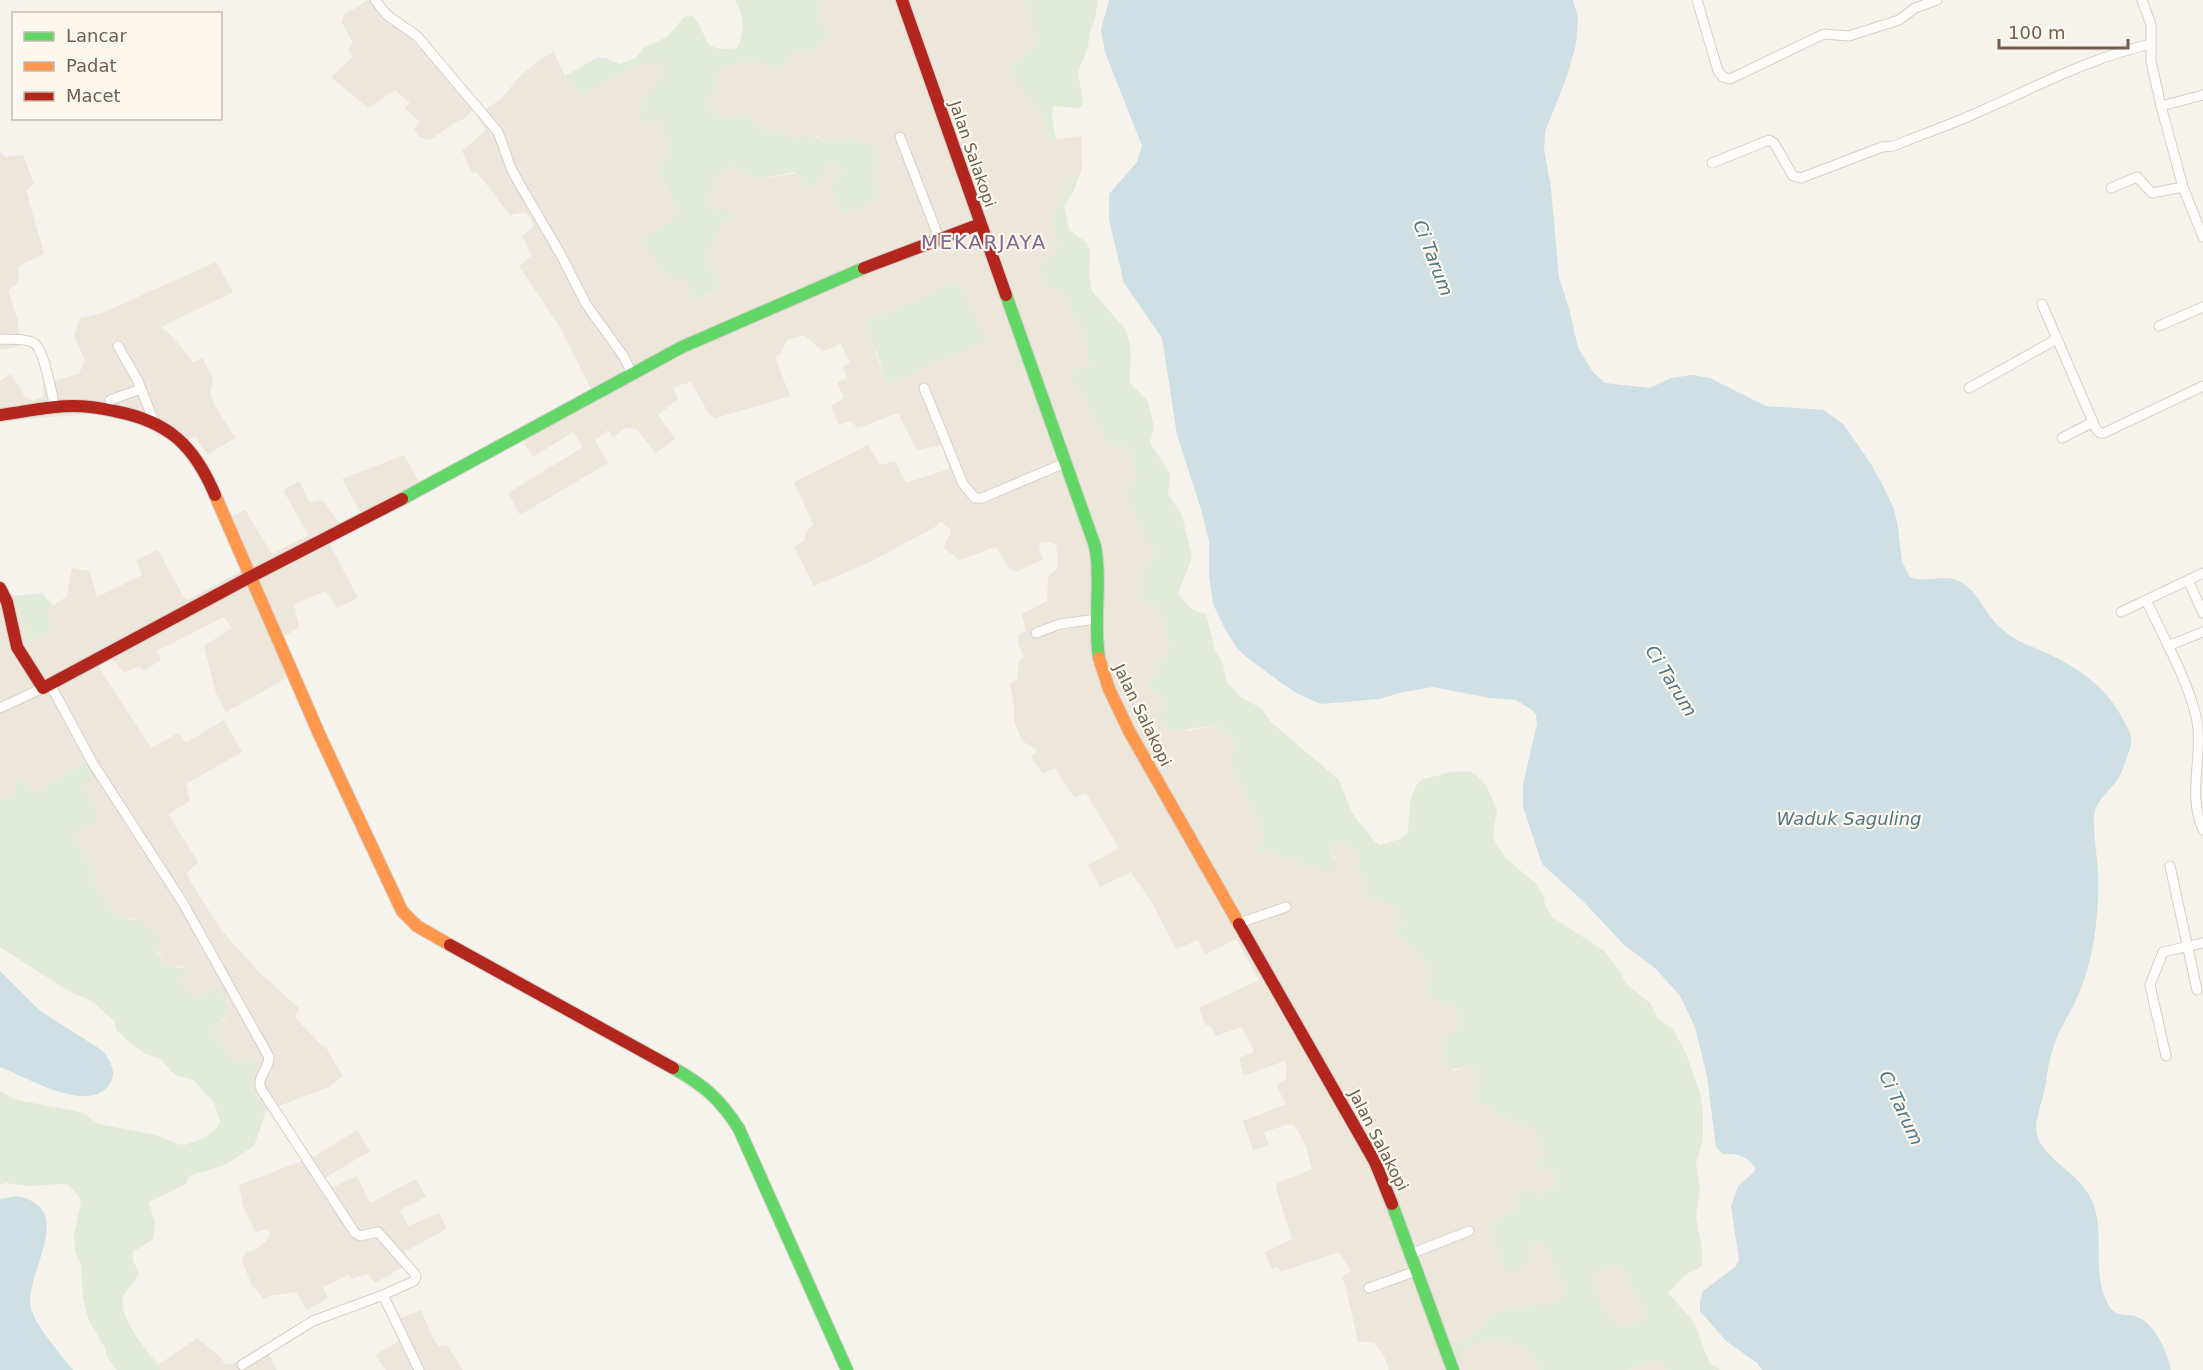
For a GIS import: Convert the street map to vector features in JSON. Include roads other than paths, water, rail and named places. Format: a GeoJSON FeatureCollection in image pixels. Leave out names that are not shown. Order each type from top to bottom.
{"type":"FeatureCollection","features":[{"type":"Feature","properties":{"kind":"street"},"geometry":{"type":"LineString","coordinates":[[375,0],[390,17],[417,36],[498,132],[507,160],[586,304],[624,357],[632,374]]}},
{"type":"Feature","properties":{"kind":"street","name":"Jalan Salakopi"},"geometry":{"type":"LineString","coordinates":[[902,0],[1096,552],[1097,651],[1105,682],[1129,731],[1375,1162],[1453,1370]]}},
{"type":"Feature","properties":{"kind":"street"},"geometry":{"type":"LineString","coordinates":[[1697,0],[1718,71],[1723,77],[1732,79],[1824,34],[1849,36],[1899,20],[1915,8],[1936,0]]}},
{"type":"Feature","properties":{"kind":"street"},"geometry":{"type":"LineString","coordinates":[[2142,0],[2151,25],[2151,61],[2161,106],[2183,187],[2202,230]]}},
{"type":"Feature","properties":{"kind":"street"},"geometry":{"type":"LineString","coordinates":[[1712,163],[1769,140],[1774,143],[1793,176],[1801,178],[1882,147],[1894,146],[1927,133],[2130,48],[2151,44]]}},
{"type":"Feature","properties":{"kind":"street"},"geometry":{"type":"LineString","coordinates":[[2161,106],[2203,95]]}},
{"type":"Feature","properties":{"kind":"street"},"geometry":{"type":"LineString","coordinates":[[900,137],[939,238]]}},
{"type":"Feature","properties":{"kind":"street"},"geometry":{"type":"LineString","coordinates":[[2111,188],[2137,177],[2152,193],[2183,187]]}},
{"type":"Feature","properties":{"kind":"street"},"geometry":{"type":"LineString","coordinates":[[0,708],[47,686],[250,577],[452,473],[715,331],[806,291],[980,224]]}},
{"type":"Feature","properties":{"kind":"street"},"geometry":{"type":"LineString","coordinates":[[2042,304],[2097,431],[2104,433],[2203,386]]}},
{"type":"Feature","properties":{"kind":"street"},"geometry":{"type":"LineString","coordinates":[[2159,327],[2203,307]]}},
{"type":"Feature","properties":{"kind":"street"},"geometry":{"type":"LineString","coordinates":[[0,339],[31,341],[37,345],[55,408]]}},
{"type":"Feature","properties":{"kind":"street"},"geometry":{"type":"LineString","coordinates":[[1969,388],[2057,339]]}},
{"type":"Feature","properties":{"kind":"street"},"geometry":{"type":"LineString","coordinates":[[118,346],[141,388],[154,422]]}},
{"type":"Feature","properties":{"kind":"street"},"geometry":{"type":"LineString","coordinates":[[110,400],[141,388]]}},
{"type":"Feature","properties":{"kind":"street"},"geometry":{"type":"LineString","coordinates":[[924,388],[963,484],[975,498],[982,498],[1065,463]]}},
{"type":"Feature","properties":{"kind":"street"},"geometry":{"type":"LineString","coordinates":[[0,415],[91,406],[135,414],[154,422],[186,444],[201,464],[320,736],[402,911],[417,926],[463,953],[709,1091],[726,1110],[743,1137],[847,1370]]}},
{"type":"Feature","properties":{"kind":"street"},"geometry":{"type":"LineString","coordinates":[[2061,438],[2093,422]]}},
{"type":"Feature","properties":{"kind":"street"},"geometry":{"type":"LineString","coordinates":[[2121,612],[2203,573]]}},
{"type":"Feature","properties":{"kind":"street"},"geometry":{"type":"LineString","coordinates":[[2188,580],[2203,613]]}},
{"type":"Feature","properties":{"kind":"street"},"geometry":{"type":"LineString","coordinates":[[0,588],[7,602],[17,647],[47,686],[92,762],[191,916],[269,1057],[267,1066],[259,1079],[261,1089],[355,1233],[362,1236],[378,1232],[416,1277],[414,1281],[312,1321],[242,1365]]}},
{"type":"Feature","properties":{"kind":"street"},"geometry":{"type":"LineString","coordinates":[[2146,600],[2187,692],[2198,726],[2195,806],[2203,830]]}},
{"type":"Feature","properties":{"kind":"street"},"geometry":{"type":"LineString","coordinates":[[1036,633],[1060,624],[1097,619]]}},
{"type":"Feature","properties":{"kind":"street"},"geometry":{"type":"LineString","coordinates":[[2168,646],[2203,632]]}},
{"type":"Feature","properties":{"kind":"street"},"geometry":{"type":"LineString","coordinates":[[2170,866],[2196,990]]}},
{"type":"Feature","properties":{"kind":"street"},"geometry":{"type":"LineString","coordinates":[[1239,923],[1286,907]]}},
{"type":"Feature","properties":{"kind":"street"},"geometry":{"type":"LineString","coordinates":[[2166,1056],[2150,984],[2163,952],[2203,943]]}},
{"type":"Feature","properties":{"kind":"street"},"geometry":{"type":"LineString","coordinates":[[1410,1254],[1468,1231]]}},
{"type":"Feature","properties":{"kind":"street"},"geometry":{"type":"LineString","coordinates":[[1370,1288],[1416,1271]]}},
{"type":"Feature","properties":{"kind":"street"},"geometry":{"type":"LineString","coordinates":[[383,1294],[419,1370]]}},
{"type":"Feature","properties":{"kind":"water","name":"Waduk Saguling"},"geometry":{"type":"Polygon","coordinates":[[[1109,0],[1573,0],[1578,17],[1576,44],[1567,76],[1545,132],[1544,149],[1551,188],[1559,278],[1578,348],[1593,372],[1605,383],[1650,388],[1671,378],[1692,375],[1710,378],[1766,406],[1824,410],[1844,425],[1871,464],[1884,488],[1894,509],[1902,562],[1910,577],[1916,579],[1948,578],[1959,581],[1972,591],[1991,618],[2007,634],[2063,661],[2084,674],[2110,699],[2129,732],[2131,744],[2122,771],[2100,801],[2095,812],[2098,888],[2093,947],[2081,988],[2050,1057],[2036,1130],[2040,1143],[2084,1187],[2095,1208],[2098,1222],[2100,1280],[2110,1307],[2116,1313],[2137,1317],[2150,1326],[2167,1355],[2171,1370],[1762,1370],[1757,1363],[1726,1341],[1700,1311],[1703,1291],[1735,1267],[1739,1260],[1731,1206],[1738,1186],[1754,1172],[1755,1168],[1745,1158],[1723,1154],[1716,1147],[1707,1076],[1695,1027],[1680,996],[1656,969],[1623,944],[1583,901],[1542,864],[1523,807],[1523,784],[1537,724],[1536,715],[1516,700],[1490,698],[1433,687],[1379,699],[1321,704],[1298,694],[1245,656],[1226,631],[1213,604],[1209,576],[1209,541],[1177,435],[1162,338],[1124,283],[1109,220],[1109,194],[1137,162],[1142,146],[1105,52],[1101,29],[1109,0]]]}},
{"type":"Feature","properties":{"kind":"water"},"geometry":{"type":"Polygon","coordinates":[[[0,971],[39,1010],[103,1051],[113,1072],[109,1085],[99,1093],[86,1096],[71,1095],[40,1085],[0,1067],[0,971]]]}},
{"type":"Feature","properties":{"kind":"water"},"geometry":{"type":"Polygon","coordinates":[[[17,1196],[35,1203],[44,1214],[47,1227],[45,1243],[31,1293],[33,1315],[73,1370],[0,1370],[0,1199],[17,1196]]]}},
{"type":"Feature","properties":{"kind":"district","name":"MEKARJAYA"},"geometry":{"type":"Point","coordinates":[984,242]}},
{"type":"Feature","properties":{"kind":"water label","name":"Ci Tarum"},"geometry":{"type":"Point","coordinates":[1433,258]}},
{"type":"Feature","properties":{"kind":"water label","name":"Ci Tarum"},"geometry":{"type":"Point","coordinates":[1671,681]}},
{"type":"Feature","properties":{"kind":"water label","name":"Ci Tarum"},"geometry":{"type":"Point","coordinates":[1901,1108]}}]}
